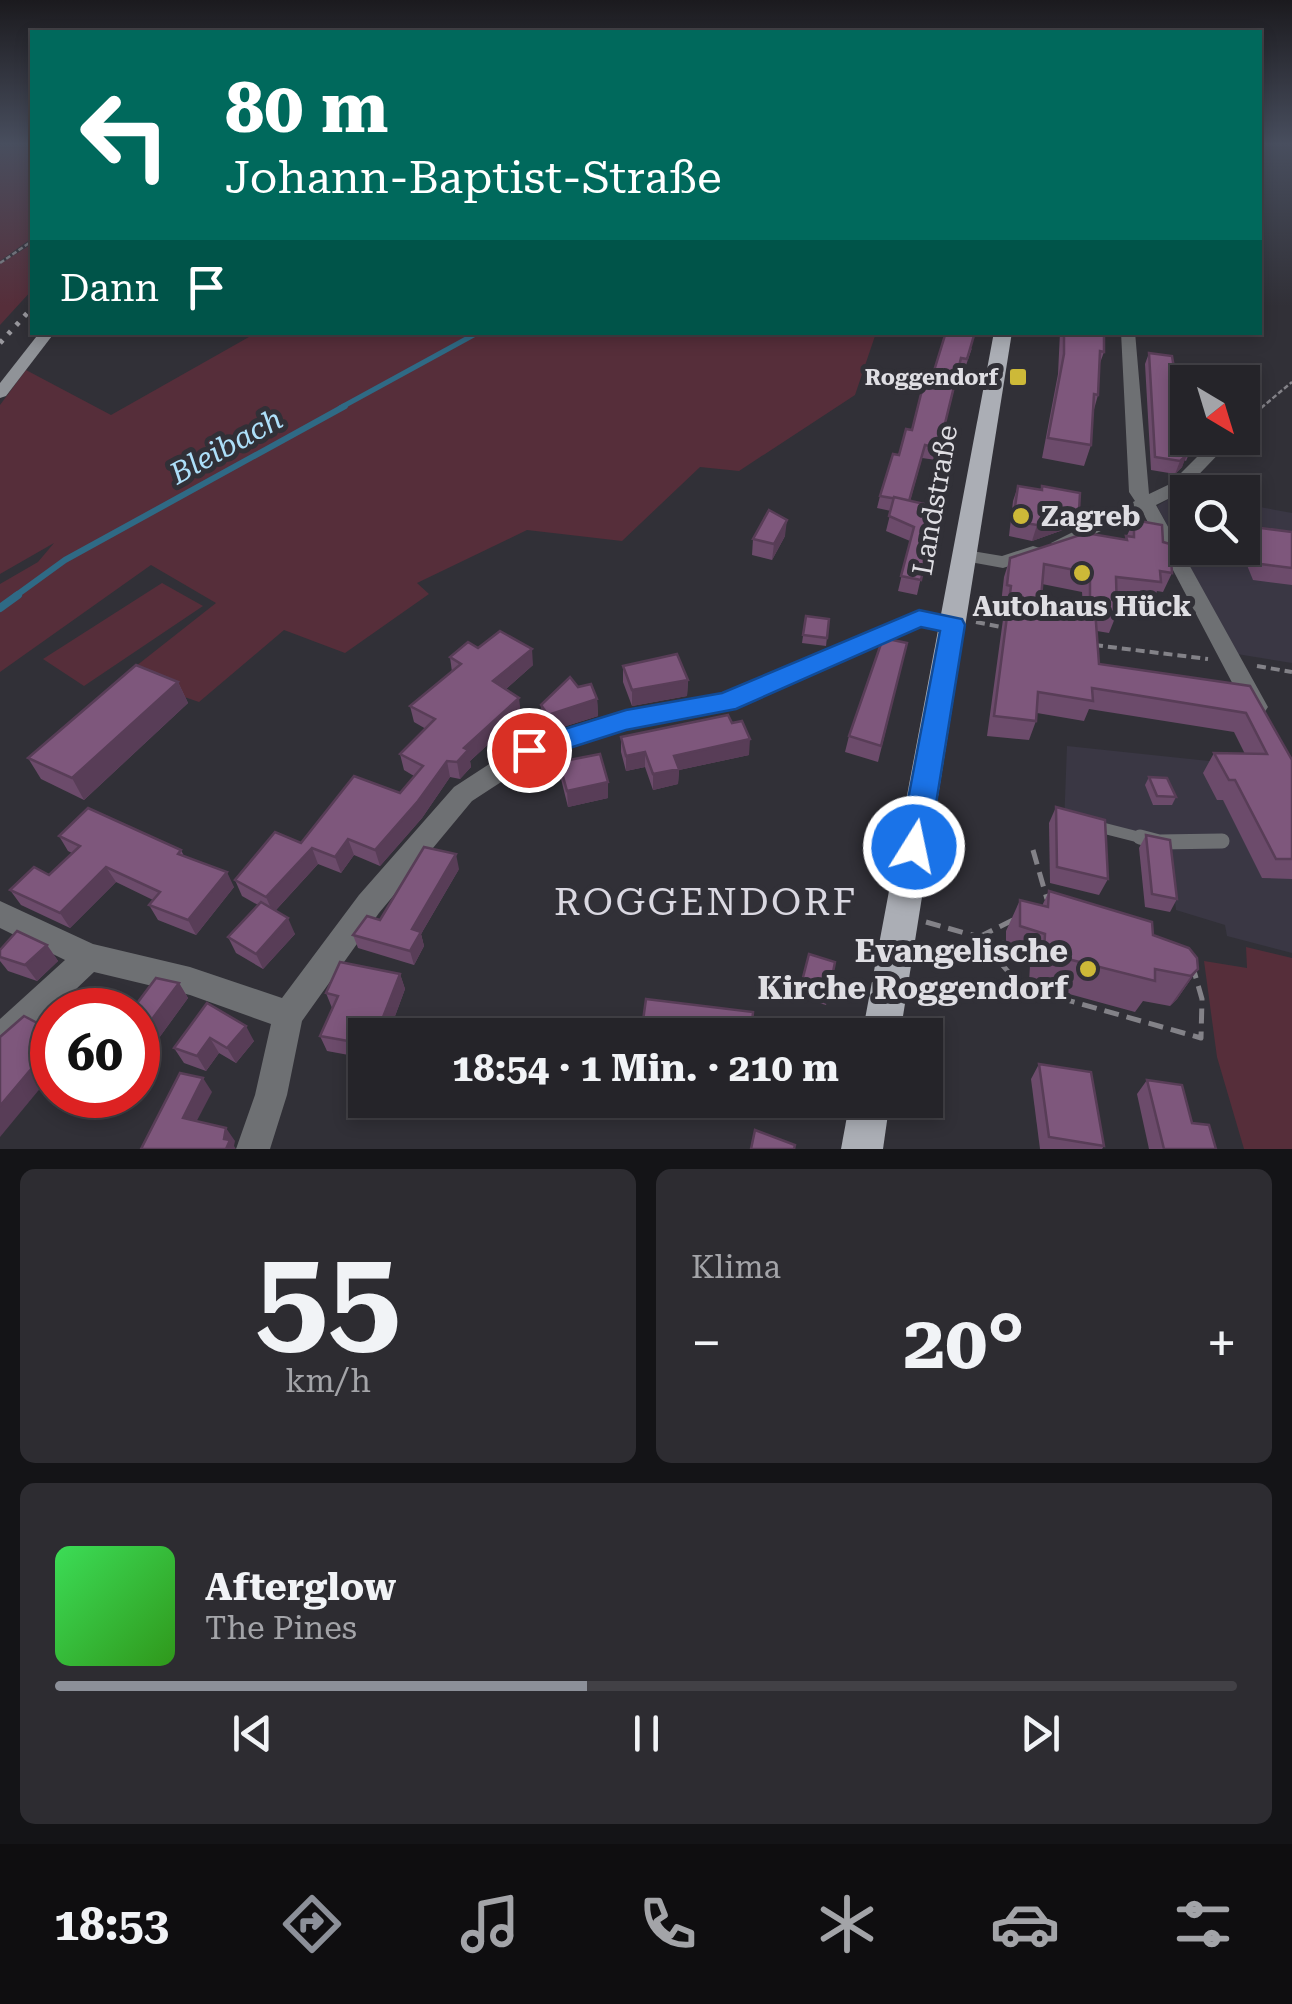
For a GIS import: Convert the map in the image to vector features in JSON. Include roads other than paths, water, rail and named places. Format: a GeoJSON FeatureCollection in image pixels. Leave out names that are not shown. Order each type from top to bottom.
{"type":"FeatureCollection","features":[{"type":"Feature","properties":{"kind":"main road"},"geometry":{"type":"LineString","coordinates":[[0,393],[46,335]]}},
{"type":"Feature","properties":{"kind":"main road","name":"Landstraße"},"geometry":{"type":"LineString","coordinates":[[884,1018],[963,623],[966,556],[1003,335]]}},
{"type":"Feature","properties":{"kind":"main road"},"geometry":{"type":"LineString","coordinates":[[862,1149],[867,1118]]}},
{"type":"Feature","properties":{"kind":"street"},"geometry":{"type":"LineString","coordinates":[[1128,335],[1138,492],[1158,521],[1268,728]]}},
{"type":"Feature","properties":{"kind":"street"},"geometry":{"type":"LineString","coordinates":[[1189,475],[1209,455]]}},
{"type":"Feature","properties":{"kind":"street"},"geometry":{"type":"LineString","coordinates":[[966,556],[1002,562],[1092,530],[1170,491]]}},
{"type":"Feature","properties":{"kind":"street"},"geometry":{"type":"LineString","coordinates":[[253,1149],[272,1095],[288,1014],[370,904],[462,794],[529,750],[626,720],[726,702],[919,618],[963,623]]}},
{"type":"Feature","properties":{"kind":"street"},"geometry":{"type":"LineString","coordinates":[[0,914],[89,957],[190,981],[288,1014]]}},
{"type":"Feature","properties":{"kind":"street"},"geometry":{"type":"LineString","coordinates":[[0,1040],[89,957]]}},
{"type":"Feature","properties":{"kind":"lane"},"geometry":{"type":"LineString","coordinates":[[1083,823],[1158,842],[1222,841]]}},
{"type":"Feature","properties":{"kind":"waterway","name":"Bleibach"},"geometry":{"type":"LineString","coordinates":[[340,408],[474,335]]}},
{"type":"Feature","properties":{"kind":"waterway","name":"Bleibach"},"geometry":{"type":"LineString","coordinates":[[14,597],[65,560],[345,406]]}},
{"type":"Feature","properties":{"kind":"waterway","name":"Bleibach"},"geometry":{"type":"LineString","coordinates":[[0,608],[18,595]]}},
{"type":"Feature","properties":{"kind":"railway"},"geometry":{"type":"LineString","coordinates":[[0,343],[30,310]]}},
{"type":"Feature","properties":{"kind":"place","name":"Roggendorf"},"geometry":{"type":"Point","coordinates":[1018,377]}},
{"type":"Feature","properties":{"kind":"place","name":"Zagreb"},"geometry":{"type":"Point","coordinates":[1021,516]}},
{"type":"Feature","properties":{"kind":"place","name":"Autohaus Hück"},"geometry":{"type":"Point","coordinates":[1082,573]}},
{"type":"Feature","properties":{"kind":"place","name":"Evangelische Kirche Roggendorf"},"geometry":{"type":"Point","coordinates":[1088,969]}},
{"type":"Feature","properties":{"kind":"district","name":"ROGGENDORF"},"geometry":{"type":"Point","coordinates":[706,902]}}]}
